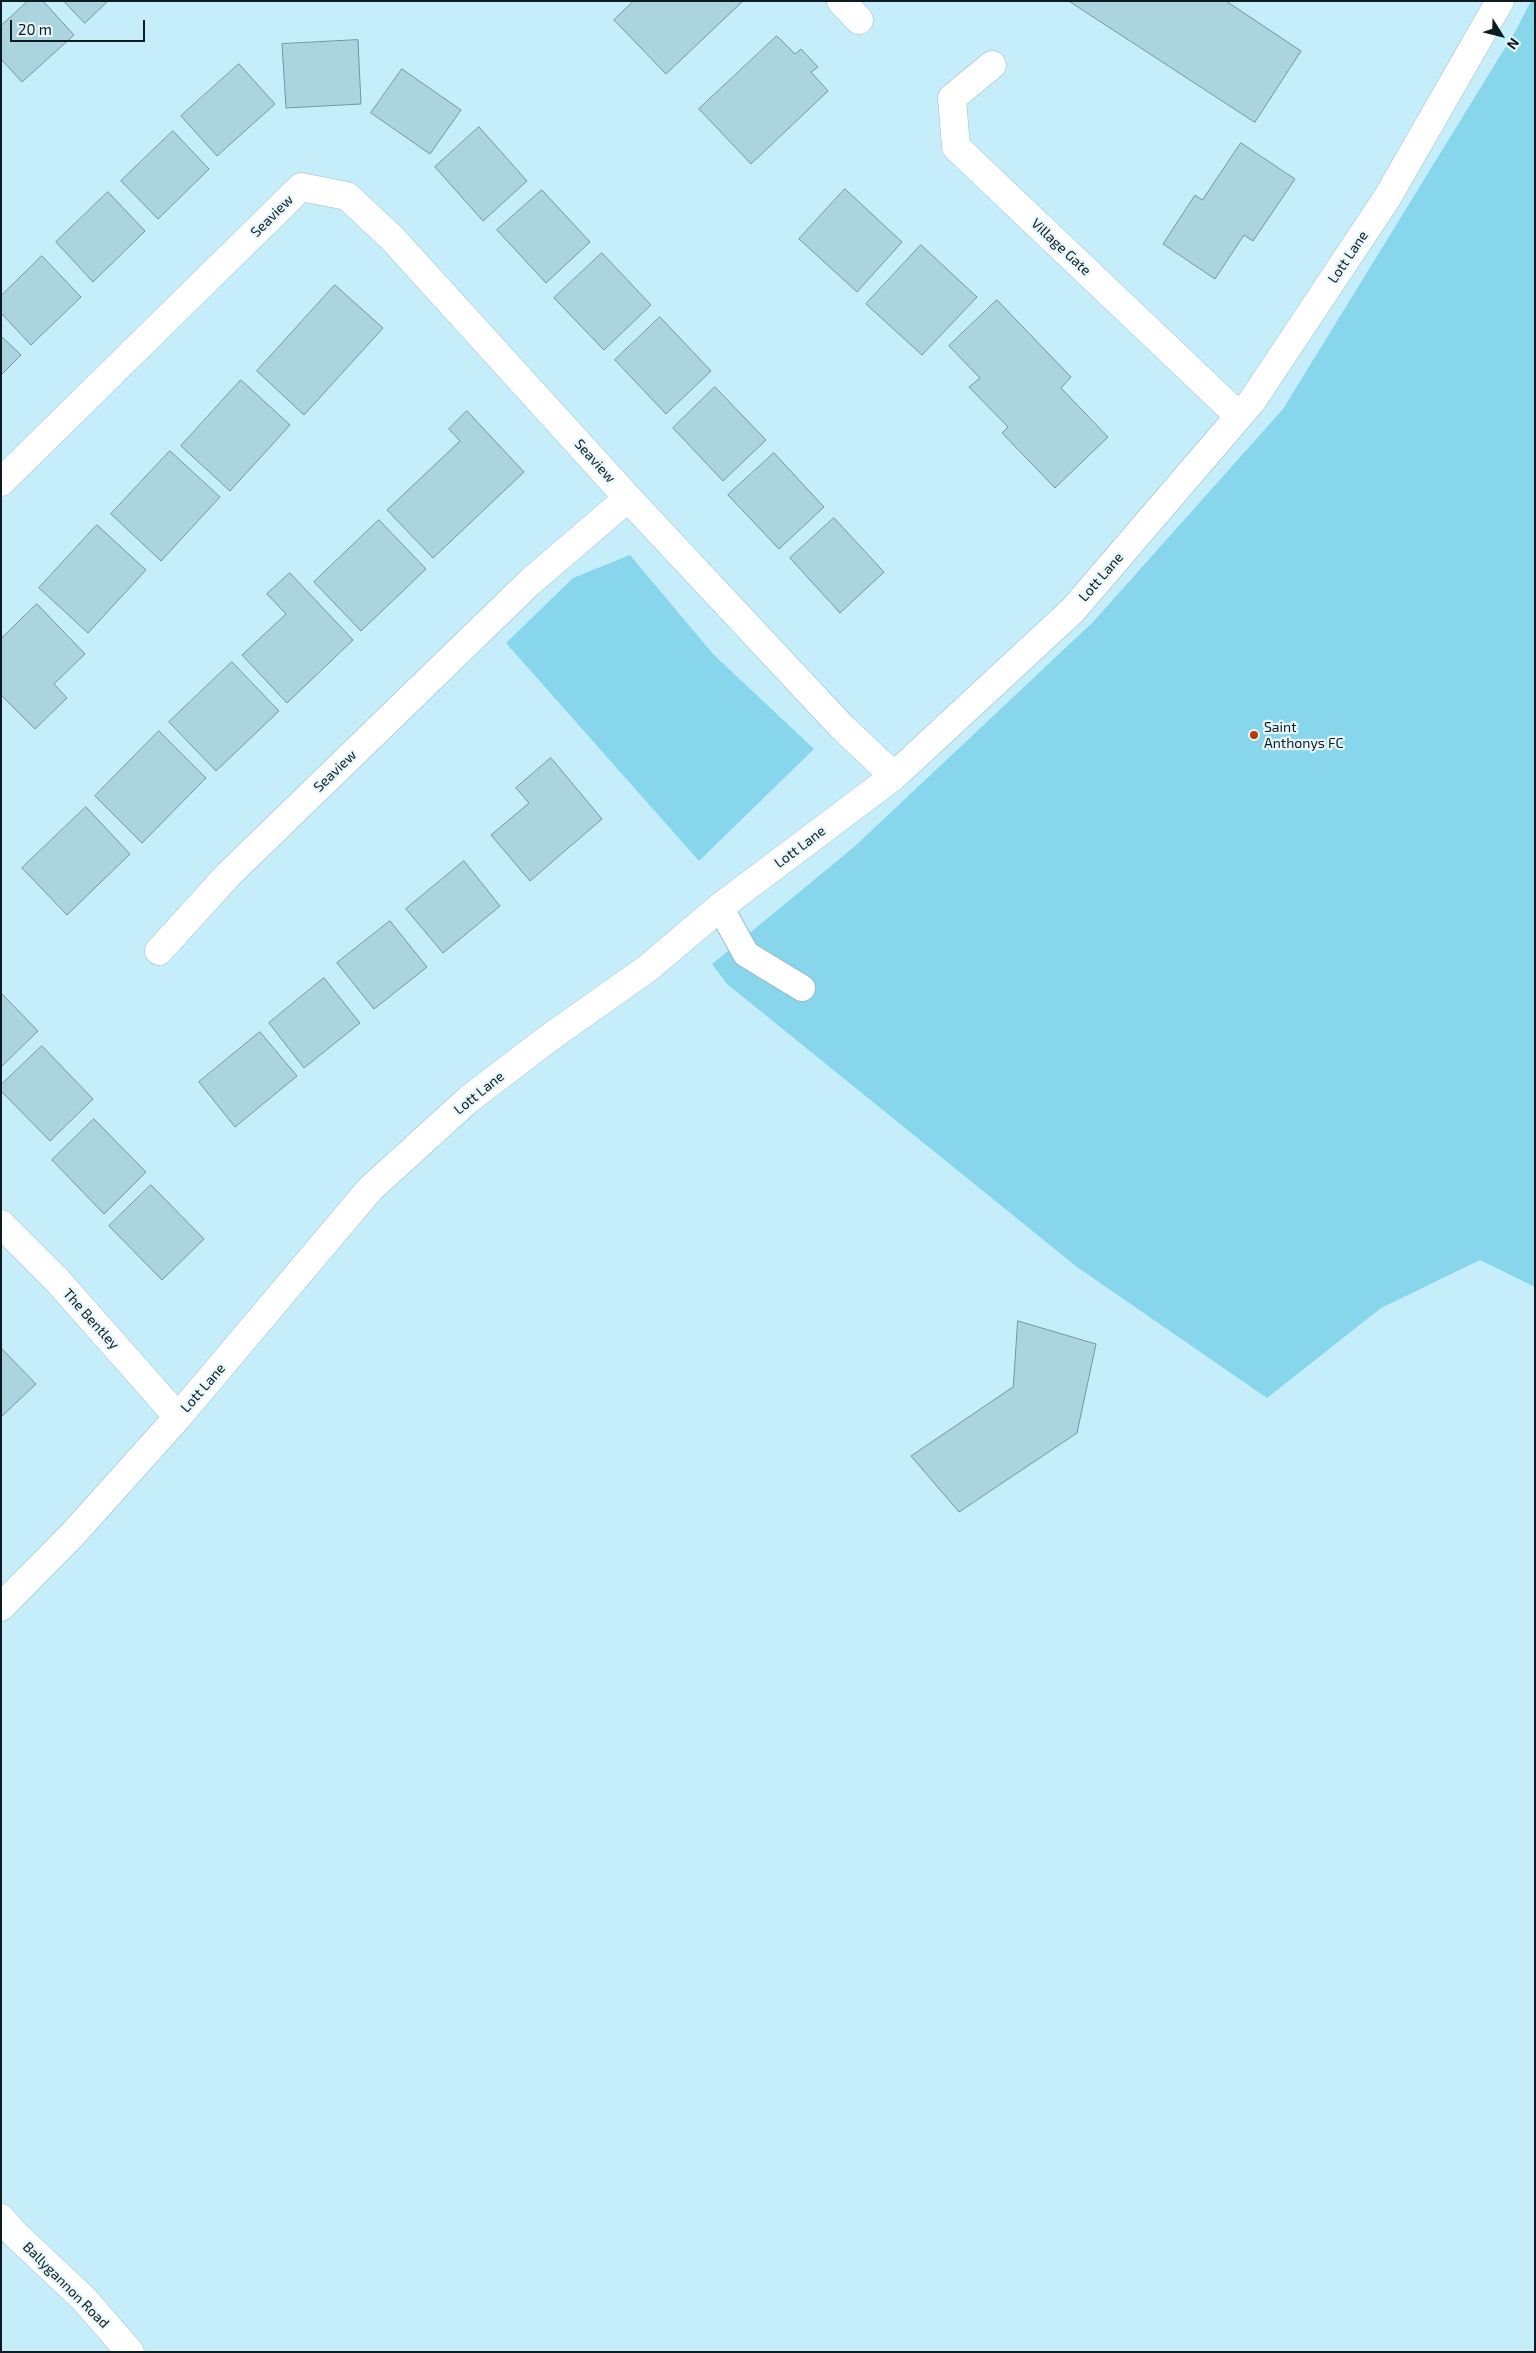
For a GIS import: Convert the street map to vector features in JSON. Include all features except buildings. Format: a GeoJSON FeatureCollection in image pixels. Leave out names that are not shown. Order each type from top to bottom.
{"type":"FeatureCollection","features":[{"type":"Feature","properties":{"kind":"street","name":"Lott Lane"},"geometry":{"type":"LineString","coordinates":[[1,1607],[73,1534],[178,1417],[370,1189],[469,1099],[549,1038],[648,968],[720,907],[894,776],[1074,610],[1252,401],[1387,198],[1500,1]]}},
{"type":"Feature","properties":{"kind":"street","name":"Village Gate"},"geometry":{"type":"LineString","coordinates":[[992,65],[952,98],[956,147],[1239,416]]}},
{"type":"Feature","properties":{"kind":"street","name":"Seaview"},"geometry":{"type":"LineString","coordinates":[[1,482],[300,187],[347,196],[392,238],[628,498],[842,726],[894,776]]}},
{"type":"Feature","properties":{"kind":"street","name":"Seaview"},"geometry":{"type":"LineString","coordinates":[[159,951],[228,875],[516,596],[628,498]]}},
{"type":"Feature","properties":{"kind":"street","name":"The Bentley"},"geometry":{"type":"LineString","coordinates":[[1,1224],[58,1280],[178,1417]]}},
{"type":"Feature","properties":{"kind":"street","name":"Ballygannon Road"},"geometry":{"type":"LineString","coordinates":[[1,2218],[16,2235],[84,2298],[130,2352]]}},
{"type":"Feature","properties":{"kind":"lane"},"geometry":{"type":"LineString","coordinates":[[720,907],[746,954],[802,988]]}},
{"type":"Feature","properties":{"kind":"shaded area","name":"Saint Anthonys FC"},"geometry":{"type":"Polygon","coordinates":[[[1531,1],[1535,1],[1535,1287],[1480,1260],[1381,1308],[1267,1398],[1077,1267],[727,984],[712,964],[854,847],[1093,622],[1283,409],[1516,30],[1531,1]]]}},
{"type":"Feature","properties":{"kind":"shaded area"},"geometry":{"type":"Polygon","coordinates":[[[630,555],[713,654],[814,749],[699,861],[506,643],[573,578],[630,555]]]}},
{"type":"Feature","properties":{"kind":"place","name":"Saint Anthonys FC"},"geometry":{"type":"Point","coordinates":[1254,735]}}]}
